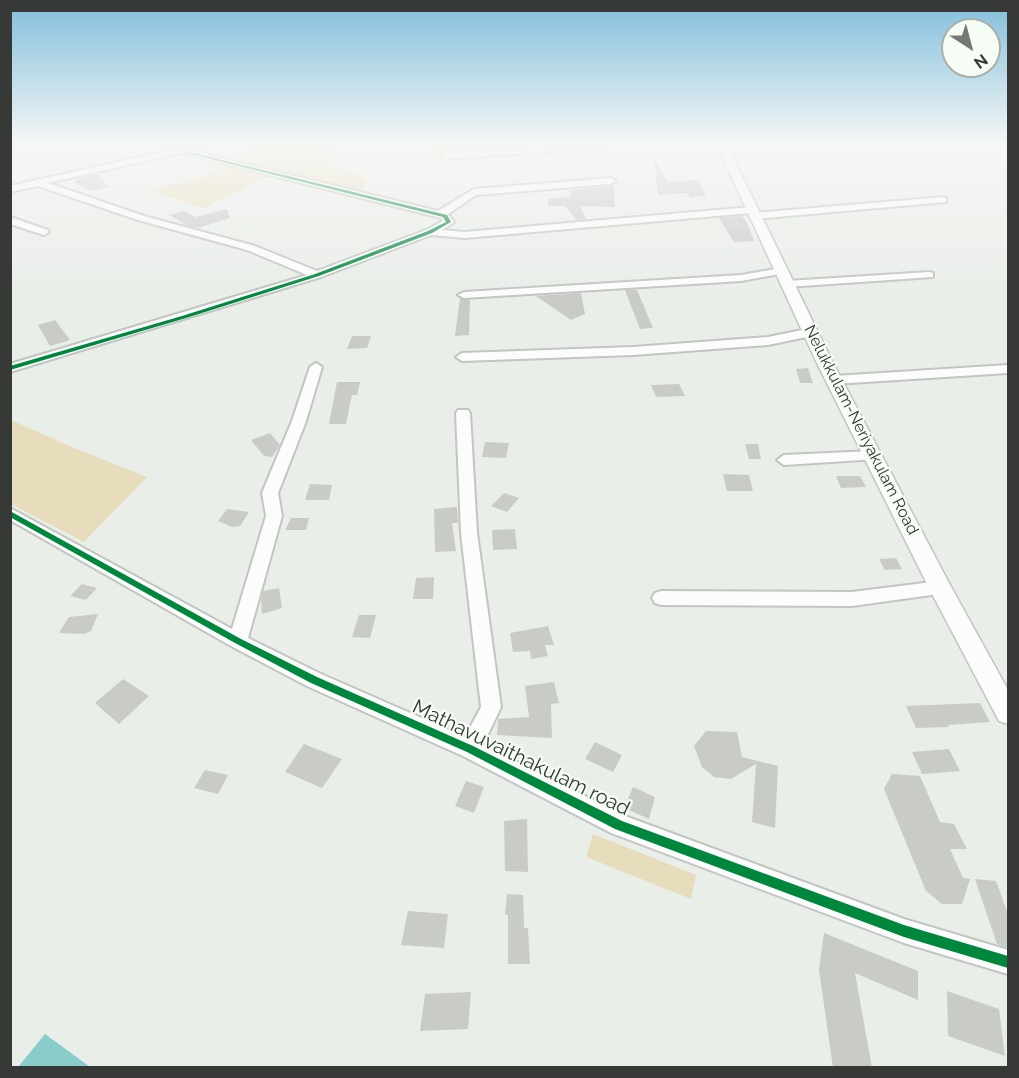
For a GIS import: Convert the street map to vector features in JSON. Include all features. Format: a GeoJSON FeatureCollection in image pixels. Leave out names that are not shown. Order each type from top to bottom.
{"type":"FeatureCollection","features":[{"type":"Feature","properties":{"kind":"main road","name":"Nelukkulam-Neriyakulam Road"},"geometry":{"type":"LineString","coordinates":[[743,193],[834,380],[940,588],[1008,713]]}},
{"type":"Feature","properties":{"kind":"street"},"geometry":{"type":"LineString","coordinates":[[69,193],[141,218],[251,248],[317,275]]}},
{"type":"Feature","properties":{"kind":"street"},"geometry":{"type":"LineString","coordinates":[[10,369],[317,275],[430,232],[449,222],[447,217],[352,193]]}},
{"type":"Feature","properties":{"kind":"street"},"geometry":{"type":"LineString","coordinates":[[439,215],[472,193]]}},
{"type":"Feature","properties":{"kind":"street"},"geometry":{"type":"LineString","coordinates":[[430,232],[465,235],[943,200]]}},
{"type":"Feature","properties":{"kind":"street"},"geometry":{"type":"LineString","coordinates":[[10,220],[44,232]]}},
{"type":"Feature","properties":{"kind":"street"},"geometry":{"type":"LineString","coordinates":[[464,295],[741,278],[929,275]]}},
{"type":"Feature","properties":{"kind":"street"},"geometry":{"type":"LineString","coordinates":[[462,357],[656,349],[768,341],[812,332]]}},
{"type":"Feature","properties":{"kind":"street"},"geometry":{"type":"LineString","coordinates":[[238,641],[274,516],[270,492],[299,421],[315,367]]}},
{"type":"Feature","properties":{"kind":"street"},"geometry":{"type":"LineString","coordinates":[[834,380],[1008,369]]}},
{"type":"Feature","properties":{"kind":"street"},"geometry":{"type":"LineString","coordinates":[[463,413],[470,533],[491,707],[470,749]]}},
{"type":"Feature","properties":{"kind":"street"},"geometry":{"type":"LineString","coordinates":[[784,460],[873,456]]}},
{"type":"Feature","properties":{"kind":"street","name":"Mathavuvaithakulam road"},"geometry":{"type":"LineString","coordinates":[[10,513],[238,641],[314,680],[470,749],[619,825],[904,932],[1008,962]]}},
{"type":"Feature","properties":{"kind":"street"},"geometry":{"type":"LineString","coordinates":[[661,598],[852,599],[940,588]]}},
{"type":"Feature","properties":{"kind":"shaded area"},"geometry":{"type":"Polygon","coordinates":[[[159,193],[234,193],[203,208],[159,193]]]}},
{"type":"Feature","properties":{"kind":"shaded area"},"geometry":{"type":"Polygon","coordinates":[[[11,420],[147,477],[84,542],[11,504],[11,420]]]}},
{"type":"Feature","properties":{"kind":"shaded area"},"geometry":{"type":"Polygon","coordinates":[[[593,834],[696,875],[691,899],[586,857],[593,834]]]}},
{"type":"Feature","properties":{"kind":"water"},"geometry":{"type":"Polygon","coordinates":[[[45,1034],[90,1067],[18,1067],[45,1034]]]}},
{"type":"Feature","properties":{"kind":"building"},"geometry":{"type":"Polygon","coordinates":[[[571,193],[614,193],[615,207],[580,206],[586,219],[577,220],[565,206],[548,206],[548,199],[572,196],[571,193]]]}},
{"type":"Feature","properties":{"kind":"building"},"geometry":{"type":"Polygon","coordinates":[[[688,193],[705,193],[706,196],[690,197],[688,193]]]}},
{"type":"Feature","properties":{"kind":"building"},"geometry":{"type":"Polygon","coordinates":[[[227,209],[230,218],[198,228],[186,225],[169,215],[185,211],[195,217],[227,209]]]}},
{"type":"Feature","properties":{"kind":"building"},"geometry":{"type":"Polygon","coordinates":[[[742,216],[747,222],[754,241],[734,242],[719,218],[742,216]]]}},
{"type":"Feature","properties":{"kind":"building"},"geometry":{"type":"Polygon","coordinates":[[[625,290],[637,290],[653,328],[640,329],[625,290]]]}},
{"type":"Feature","properties":{"kind":"building"},"geometry":{"type":"Polygon","coordinates":[[[581,293],[585,314],[571,320],[536,296],[581,293]]]}},
{"type":"Feature","properties":{"kind":"building"},"geometry":{"type":"Polygon","coordinates":[[[460,298],[470,300],[469,335],[455,336],[460,298]]]}},
{"type":"Feature","properties":{"kind":"building"},"geometry":{"type":"Polygon","coordinates":[[[55,320],[70,340],[50,346],[38,325],[55,320]]]}},
{"type":"Feature","properties":{"kind":"building"},"geometry":{"type":"Polygon","coordinates":[[[352,336],[371,336],[367,348],[347,349],[352,336]]]}},
{"type":"Feature","properties":{"kind":"building"},"geometry":{"type":"Polygon","coordinates":[[[808,368],[813,383],[800,383],[796,369],[808,368]]]}},
{"type":"Feature","properties":{"kind":"building"},"geometry":{"type":"Polygon","coordinates":[[[337,382],[360,382],[357,395],[352,395],[346,424],[329,424],[337,382]]]}},
{"type":"Feature","properties":{"kind":"building"},"geometry":{"type":"Polygon","coordinates":[[[679,384],[685,396],[656,397],[651,385],[679,384]]]}},
{"type":"Feature","properties":{"kind":"building"},"geometry":{"type":"Polygon","coordinates":[[[270,433],[280,445],[272,457],[264,456],[251,440],[270,433]]]}},
{"type":"Feature","properties":{"kind":"building"},"geometry":{"type":"Polygon","coordinates":[[[485,442],[509,443],[506,458],[482,457],[485,442]]]}},
{"type":"Feature","properties":{"kind":"building"},"geometry":{"type":"Polygon","coordinates":[[[745,444],[758,444],[761,459],[749,459],[745,444]]]}},
{"type":"Feature","properties":{"kind":"building"},"geometry":{"type":"Polygon","coordinates":[[[723,474],[749,475],[753,491],[727,491],[723,474]]]}},
{"type":"Feature","properties":{"kind":"building"},"geometry":{"type":"Polygon","coordinates":[[[836,476],[860,476],[866,487],[841,488],[836,476]]]}},
{"type":"Feature","properties":{"kind":"building"},"geometry":{"type":"Polygon","coordinates":[[[310,484],[332,485],[329,500],[305,500],[310,484]]]}},
{"type":"Feature","properties":{"kind":"building"},"geometry":{"type":"Polygon","coordinates":[[[504,493],[519,498],[507,512],[491,506],[504,493]]]}},
{"type":"Feature","properties":{"kind":"building"},"geometry":{"type":"Polygon","coordinates":[[[457,507],[458,523],[452,523],[456,551],[435,552],[434,509],[457,507]]]}},
{"type":"Feature","properties":{"kind":"building"},"geometry":{"type":"Polygon","coordinates":[[[227,509],[249,512],[240,526],[232,527],[218,521],[227,509]]]}},
{"type":"Feature","properties":{"kind":"building"},"geometry":{"type":"Polygon","coordinates":[[[291,518],[309,518],[306,530],[285,530],[291,518]]]}},
{"type":"Feature","properties":{"kind":"building"},"geometry":{"type":"Polygon","coordinates":[[[515,529],[517,549],[493,550],[492,530],[515,529]]]}},
{"type":"Feature","properties":{"kind":"building"},"geometry":{"type":"Polygon","coordinates":[[[896,558],[902,569],[885,570],[879,559],[896,558]]]}},
{"type":"Feature","properties":{"kind":"building"},"geometry":{"type":"Polygon","coordinates":[[[434,577],[433,599],[413,599],[416,578],[434,577]]]}},
{"type":"Feature","properties":{"kind":"building"},"geometry":{"type":"Polygon","coordinates":[[[82,584],[97,588],[86,600],[70,596],[82,584]]]}},
{"type":"Feature","properties":{"kind":"building"},"geometry":{"type":"Polygon","coordinates":[[[279,588],[282,608],[262,614],[263,591],[279,588]]]}},
{"type":"Feature","properties":{"kind":"building"},"geometry":{"type":"Polygon","coordinates":[[[98,614],[91,631],[84,634],[59,633],[69,617],[98,614]]]}},
{"type":"Feature","properties":{"kind":"building"},"geometry":{"type":"Polygon","coordinates":[[[359,615],[376,615],[370,638],[352,637],[359,615]]]}},
{"type":"Feature","properties":{"kind":"building"},"geometry":{"type":"Polygon","coordinates":[[[548,626],[554,645],[545,645],[548,656],[531,659],[530,651],[513,652],[510,633],[548,626]]]}},
{"type":"Feature","properties":{"kind":"building"},"geometry":{"type":"Polygon","coordinates":[[[123,679],[149,696],[119,724],[95,703],[123,679]]]}},
{"type":"Feature","properties":{"kind":"building"},"geometry":{"type":"Polygon","coordinates":[[[554,682],[559,703],[551,704],[552,738],[497,735],[498,719],[529,717],[525,686],[554,682]]]}},
{"type":"Feature","properties":{"kind":"building"},"geometry":{"type":"Polygon","coordinates":[[[980,703],[990,722],[948,725],[949,727],[916,728],[906,706],[980,703]]]}},
{"type":"Feature","properties":{"kind":"building"},"geometry":{"type":"Polygon","coordinates":[[[706,731],[737,732],[742,757],[778,766],[775,828],[752,822],[756,764],[731,779],[714,777],[702,767],[694,746],[706,731]]]}},
{"type":"Feature","properties":{"kind":"building"},"geometry":{"type":"Polygon","coordinates":[[[595,742],[622,755],[613,772],[585,759],[595,742]]]}},
{"type":"Feature","properties":{"kind":"building"},"geometry":{"type":"Polygon","coordinates":[[[304,744],[342,759],[322,788],[285,772],[304,744]]]}},
{"type":"Feature","properties":{"kind":"building"},"geometry":{"type":"Polygon","coordinates":[[[949,749],[960,771],[922,774],[912,752],[949,749]]]}},
{"type":"Feature","properties":{"kind":"building"},"geometry":{"type":"Polygon","coordinates":[[[205,770],[228,775],[218,794],[194,788],[205,770]]]}},
{"type":"Feature","properties":{"kind":"building"},"geometry":{"type":"Polygon","coordinates":[[[892,774],[920,776],[940,822],[954,824],[967,849],[950,849],[963,878],[970,879],[962,904],[942,904],[926,891],[884,789],[892,774]]]}},
{"type":"Feature","properties":{"kind":"building"},"geometry":{"type":"Polygon","coordinates":[[[466,781],[484,787],[474,813],[455,806],[466,781]]]}},
{"type":"Feature","properties":{"kind":"building"},"geometry":{"type":"Polygon","coordinates":[[[633,787],[655,797],[649,819],[624,808],[633,787]]]}},
{"type":"Feature","properties":{"kind":"building"},"geometry":{"type":"Polygon","coordinates":[[[527,819],[528,872],[505,871],[504,821],[527,819]]]}},
{"type":"Feature","properties":{"kind":"building"},"geometry":{"type":"Polygon","coordinates":[[[975,879],[996,881],[1008,914],[1008,948],[997,944],[975,879]]]}},
{"type":"Feature","properties":{"kind":"building"},"geometry":{"type":"Polygon","coordinates":[[[507,894],[523,895],[524,928],[528,928],[530,964],[508,964],[508,915],[505,915],[507,894]]]}},
{"type":"Feature","properties":{"kind":"building"},"geometry":{"type":"Polygon","coordinates":[[[408,911],[448,914],[444,948],[401,945],[408,911]]]}},
{"type":"Feature","properties":{"kind":"building"},"geometry":{"type":"Polygon","coordinates":[[[824,933],[918,971],[918,1000],[855,973],[872,1068],[833,1068],[819,970],[824,933]]]}},
{"type":"Feature","properties":{"kind":"building"},"geometry":{"type":"Polygon","coordinates":[[[947,991],[999,1009],[1005,1056],[948,1036],[947,991]]]}},
{"type":"Feature","properties":{"kind":"building"},"geometry":{"type":"Polygon","coordinates":[[[471,992],[468,1029],[420,1031],[425,994],[471,992]]]}},
{"type":"Feature","properties":{"kind":"cycle path"},"geometry":{"type":"LineString","coordinates":[[10,368],[317,275],[430,232],[449,222],[445,216],[354,193]]}},
{"type":"Feature","properties":{"kind":"cycle path"},"geometry":{"type":"LineString","coordinates":[[10,513],[238,641],[314,680],[470,749],[619,825],[904,931],[1008,962]]}}]}
